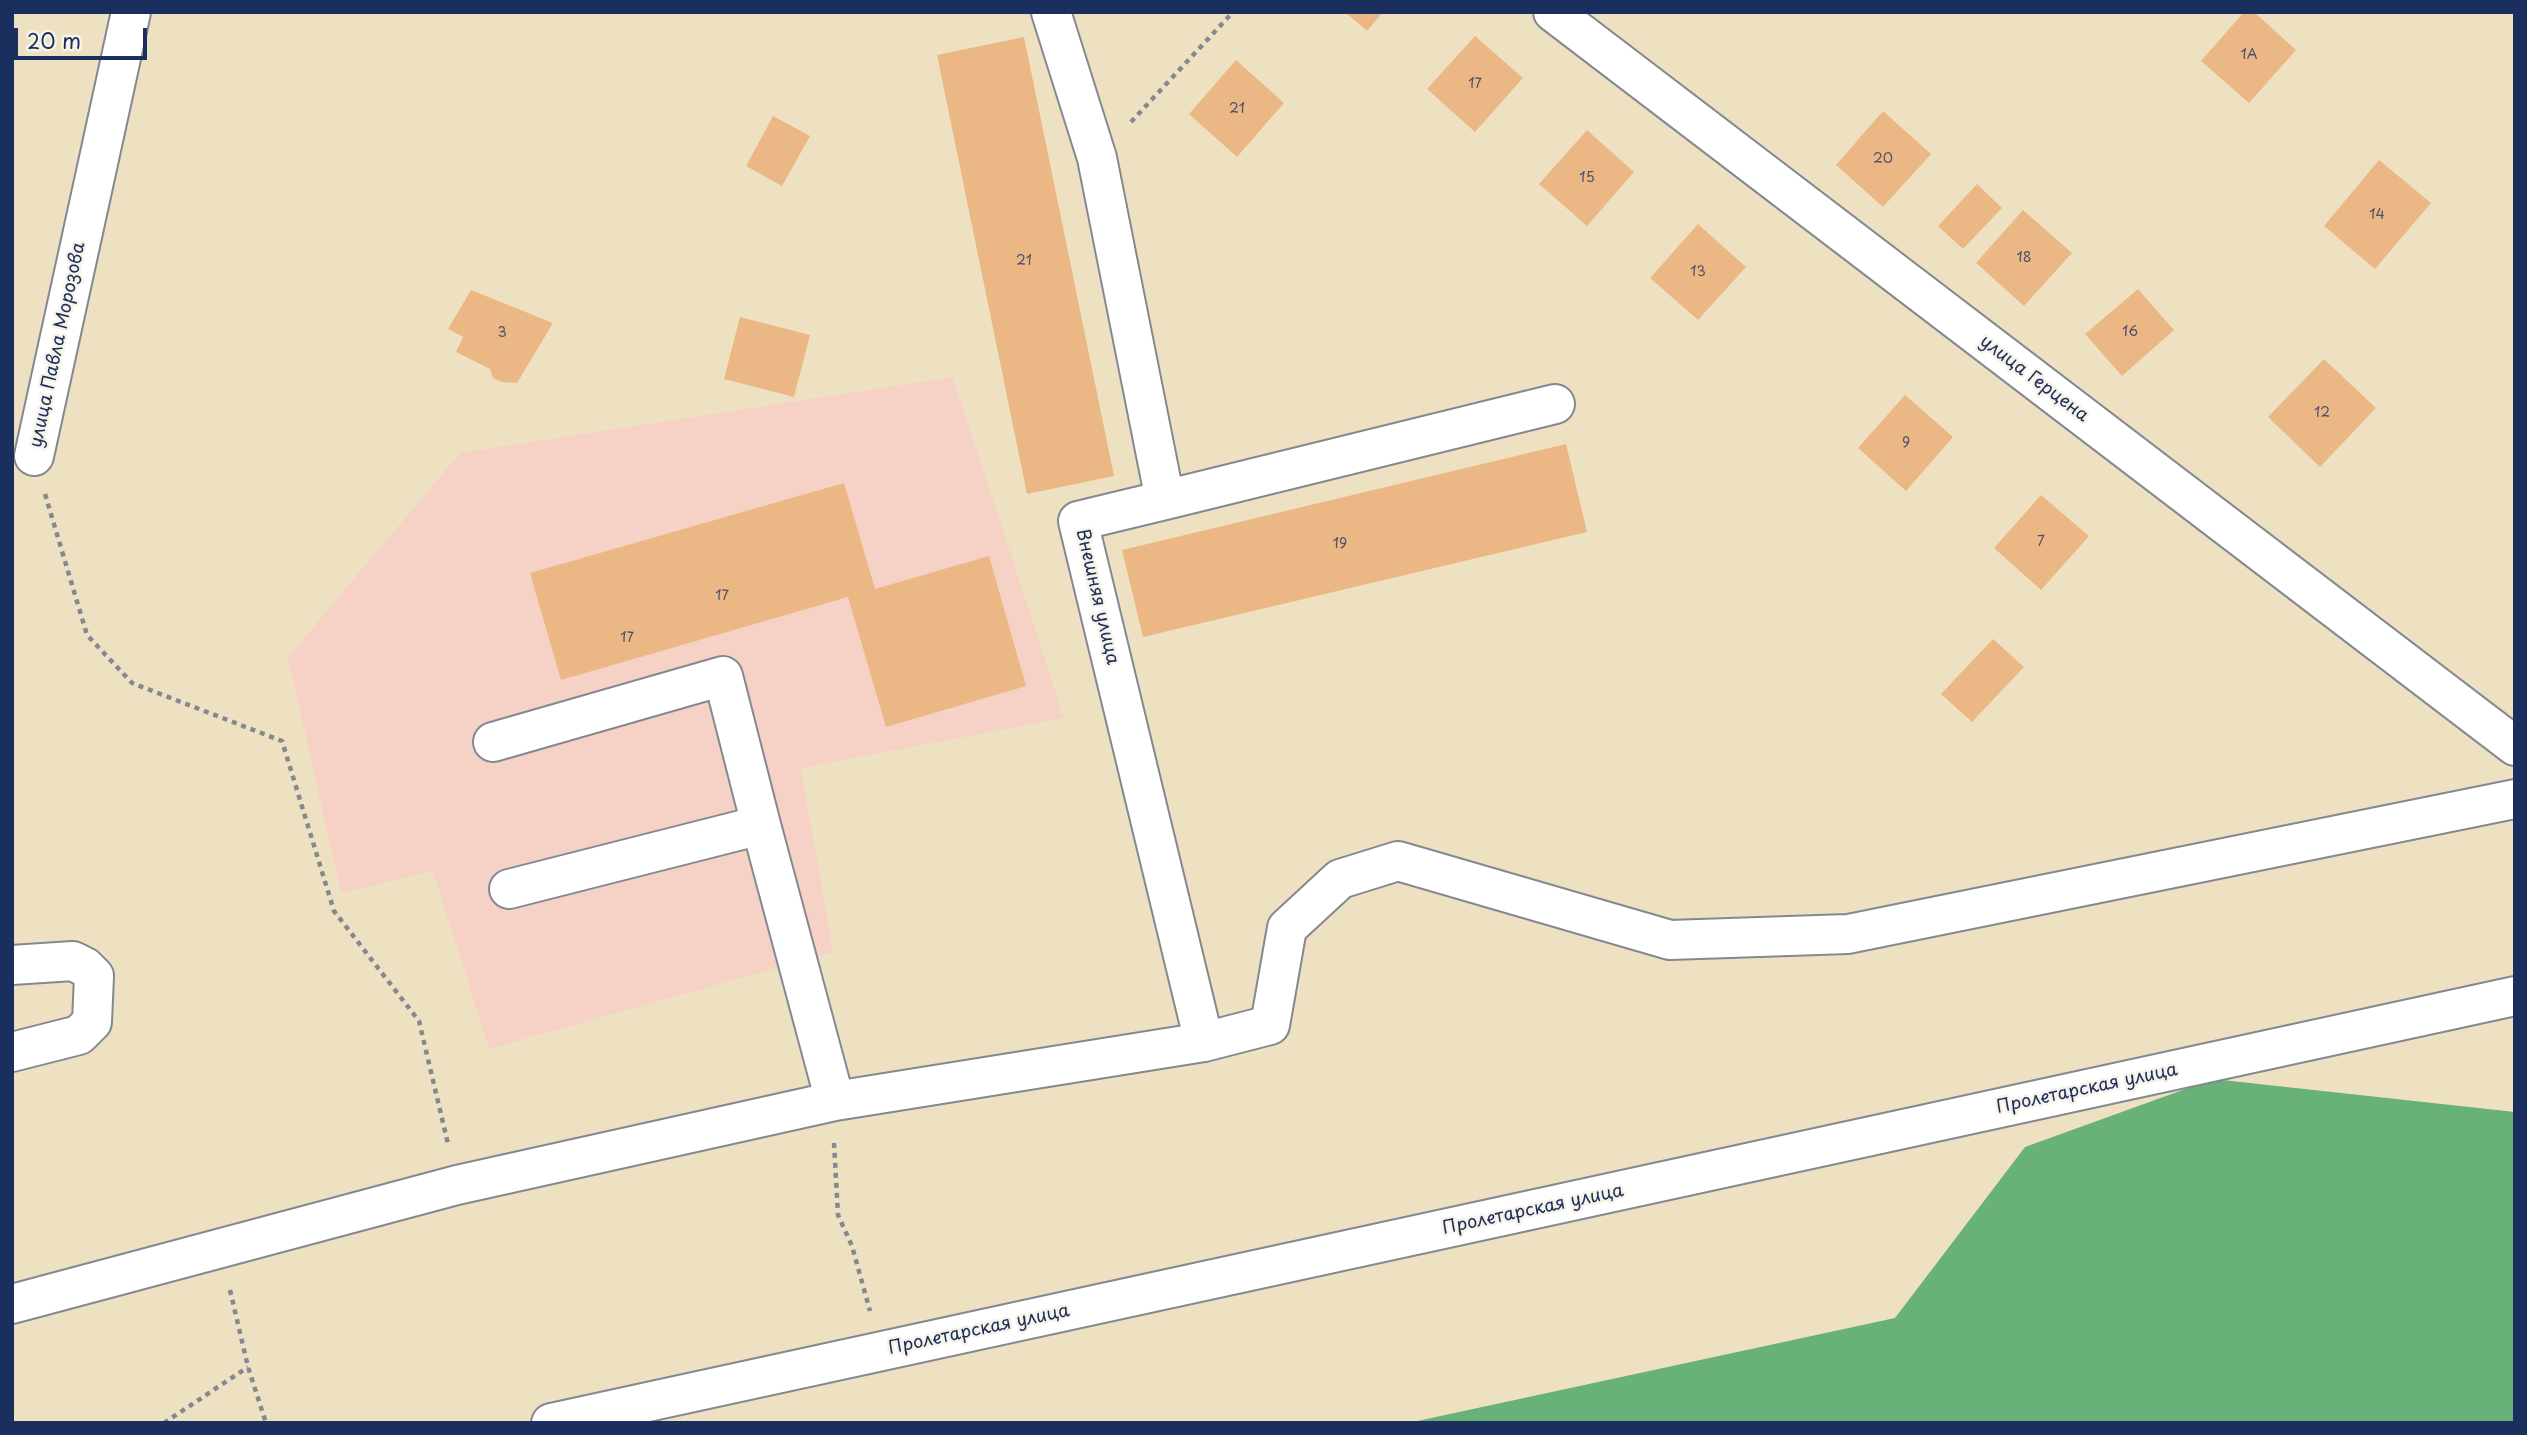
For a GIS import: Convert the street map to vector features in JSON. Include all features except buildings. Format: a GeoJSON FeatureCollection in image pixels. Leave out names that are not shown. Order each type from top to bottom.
{"type":"FeatureCollection","features":[{"type":"Feature","properties":{"kind":"street","name":"улица Павла Морозова"},"geometry":{"type":"LineString","coordinates":[[34,456],[131,12]]}},
{"type":"Feature","properties":{"kind":"street"},"geometry":{"type":"LineString","coordinates":[[1051,12],[1097,158],[1165,500],[1555,404]]}},
{"type":"Feature","properties":{"kind":"street","name":"улица Герцена"},"geometry":{"type":"LineString","coordinates":[[1553,12],[2515,746]]}},
{"type":"Feature","properties":{"kind":"street","name":"Внешняя улица"},"geometry":{"type":"LineString","coordinates":[[1165,500],[1078,522],[1204,1042]]}},
{"type":"Feature","properties":{"kind":"street"},"geometry":{"type":"LineString","coordinates":[[492,742],[723,676],[835,1101]]}},
{"type":"Feature","properties":{"kind":"street"},"geometry":{"type":"LineString","coordinates":[[12,1304],[457,1185],[835,1101],[1204,1042],[1270,1025],[1287,928],[1340,879],[1398,861],[1670,940],[1848,934],[2515,799]]}},
{"type":"Feature","properties":{"kind":"street"},"geometry":{"type":"LineString","coordinates":[[509,889],[761,825]]}},
{"type":"Feature","properties":{"kind":"street"},"geometry":{"type":"LineString","coordinates":[[12,965],[73,961],[94,976],[92,1021],[79,1035],[12,1052]]}},
{"type":"Feature","properties":{"kind":"street","name":"Пролетарская улица"},"geometry":{"type":"LineString","coordinates":[[551,1423],[2515,996]]}},
{"type":"Feature","properties":{"kind":"path"},"geometry":{"type":"LineString","coordinates":[[1097,158],[1233,12]]}},
{"type":"Feature","properties":{"kind":"path","name":"улица Павла Морозова"},"geometry":{"type":"LineString","coordinates":[[34,456],[87,635],[132,683],[282,741],[334,911],[419,1021],[457,1185]]}},
{"type":"Feature","properties":{"kind":"path"},"geometry":{"type":"LineString","coordinates":[[835,1101],[834,1157],[838,1216],[852,1247],[881,1351]]}},
{"type":"Feature","properties":{"kind":"path"},"geometry":{"type":"LineString","coordinates":[[220,1248],[248,1367],[266,1423]]}},
{"type":"Feature","properties":{"kind":"path"},"geometry":{"type":"LineString","coordinates":[[164,1423],[248,1367]]}},
{"type":"Feature","properties":{"kind":"shaded area"},"geometry":{"type":"Polygon","coordinates":[[[953,377],[1064,718],[801,768],[833,952],[489,1049],[433,871],[341,893],[288,657],[460,453],[953,377]]]}},
{"type":"Feature","properties":{"kind":"green space"},"geometry":{"type":"Polygon","coordinates":[[[2213,1079],[2515,1112],[2515,1423],[1408,1423],[1895,1318],[2025,1147],[2213,1079]]]}}]}
